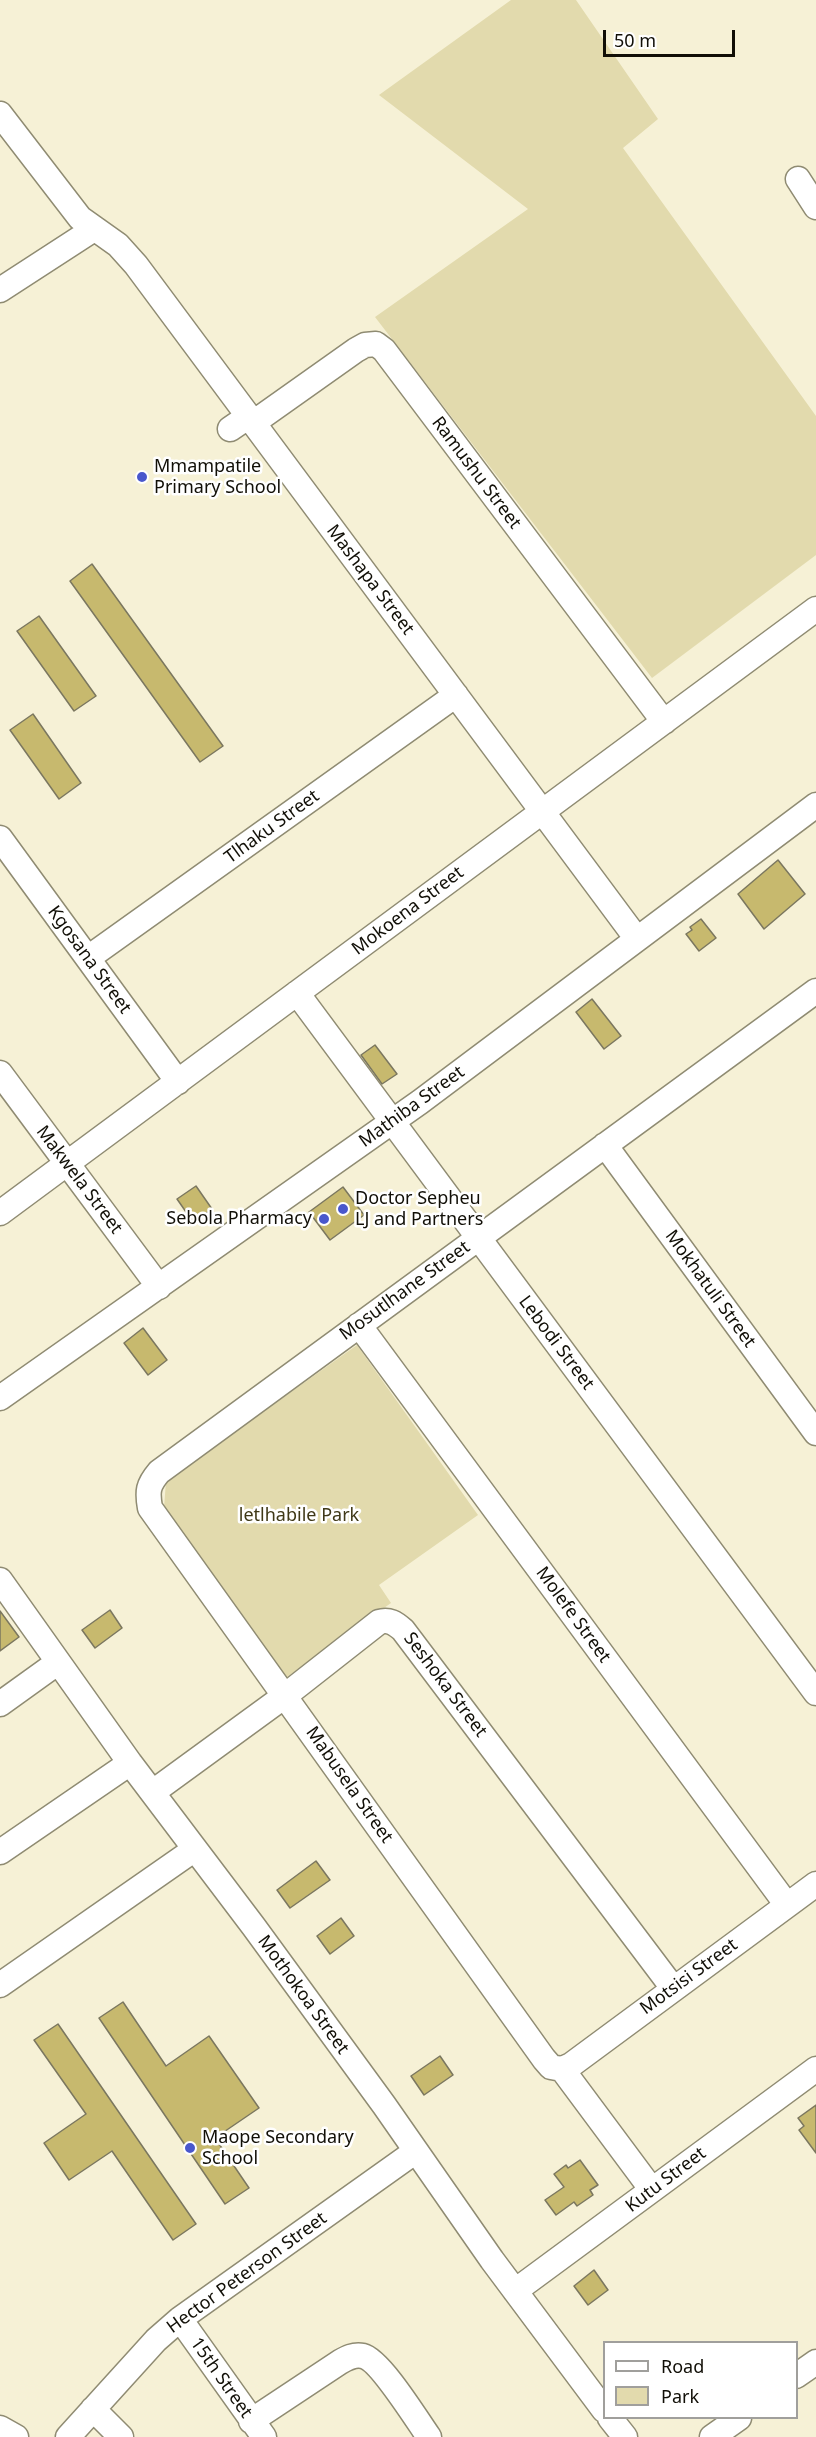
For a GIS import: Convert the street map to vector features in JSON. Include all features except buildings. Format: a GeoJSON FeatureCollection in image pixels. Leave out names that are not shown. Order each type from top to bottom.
{"type":"FeatureCollection","features":[{"type":"Feature","properties":{"kind":"street","name":"Mashapa Street"},"geometry":{"type":"LineString","coordinates":[[0,114],[80,218],[118,245],[136,265],[244,423],[456,695],[637,939]]}},
{"type":"Feature","properties":{"kind":"street"},"geometry":{"type":"LineString","coordinates":[[798,180],[816,207]]}},
{"type":"Feature","properties":{"kind":"street"},"geometry":{"type":"LineString","coordinates":[[0,290],[94,229]]}},
{"type":"Feature","properties":{"kind":"street","name":"Ramushu Street"},"geometry":{"type":"LineString","coordinates":[[244,423],[365,345],[376,345],[384,350],[664,722]]}},
{"type":"Feature","properties":{"kind":"street","name":"Mokoena Street"},"geometry":{"type":"LineString","coordinates":[[0,1213],[816,609]]}},
{"type":"Feature","properties":{"kind":"street","name":"Tlhaku Street"},"geometry":{"type":"LineString","coordinates":[[88,958],[456,695]]}},
{"type":"Feature","properties":{"kind":"street","name":"Mathiba Street"},"geometry":{"type":"LineString","coordinates":[[0,1398],[393,1122],[816,805]]}},
{"type":"Feature","properties":{"kind":"street","name":"Kgosana Street"},"geometry":{"type":"LineString","coordinates":[[0,838],[178,1082]]}},
{"type":"Feature","properties":{"kind":"street","name":"Mosutlhane Street"},"geometry":{"type":"LineString","coordinates":[[147,1492],[150,1482],[159,1472],[816,991]]}},
{"type":"Feature","properties":{"kind":"street","name":"Lebodi Street"},"geometry":{"type":"LineString","coordinates":[[297,993],[816,1693]]}},
{"type":"Feature","properties":{"kind":"street","name":"Makwela Street"},"geometry":{"type":"LineString","coordinates":[[0,1073],[159,1287]]}},
{"type":"Feature","properties":{"kind":"street","name":"Mokhatuli Street"},"geometry":{"type":"LineString","coordinates":[[605,1145],[816,1432]]}},
{"type":"Feature","properties":{"kind":"street","name":"Molefe Street"},"geometry":{"type":"LineString","coordinates":[[359,1325],[787,1905]]}},
{"type":"Feature","properties":{"kind":"street","name":"Mabusela Street"},"geometry":{"type":"LineString","coordinates":[[147,1492],[150,1508],[286,1695],[544,2059],[551,2067],[562,2068],[652,2190]]}},
{"type":"Feature","properties":{"kind":"street","name":"Mothokoa Street"},"geometry":{"type":"LineString","coordinates":[[4,1594],[195,1849],[306,2018],[416,2151],[515,2291],[603,2409]]}},
{"type":"Feature","properties":{"kind":"street","name":"Seshoka Street"},"geometry":{"type":"LineString","coordinates":[[153,1791],[286,1695],[379,1622],[386,1620],[395,1623],[410,1639],[673,1988]]}},
{"type":"Feature","properties":{"kind":"street"},"geometry":{"type":"LineString","coordinates":[[0,1704],[57,1663]]}},
{"type":"Feature","properties":{"kind":"street"},"geometry":{"type":"LineString","coordinates":[[0,1852],[130,1763]]}},
{"type":"Feature","properties":{"kind":"street"},"geometry":{"type":"LineString","coordinates":[[0,1985],[195,1849]]}},
{"type":"Feature","properties":{"kind":"street","name":"Motsisi Street"},"geometry":{"type":"LineString","coordinates":[[562,2068],[571,2065],[816,1884]]}},
{"type":"Feature","properties":{"kind":"street","name":"Kutu Street"},"geometry":{"type":"LineString","coordinates":[[515,2291],[816,2069]]}},
{"type":"Feature","properties":{"kind":"street","name":"Hector Peterson Street"},"geometry":{"type":"LineString","coordinates":[[68,2437],[156,2340],[180,2319],[416,2151]]}},
{"type":"Feature","properties":{"kind":"street","name":"15th Street"},"geometry":{"type":"LineString","coordinates":[[180,2319],[257,2429]]}},
{"type":"Feature","properties":{"kind":"street"},"geometry":{"type":"LineString","coordinates":[[257,2429],[340,2362],[352,2356],[364,2356],[379,2367],[429,2437]]}},
{"type":"Feature","properties":{"kind":"street"},"geometry":{"type":"LineString","coordinates":[[798,2375],[816,2362]]}},
{"type":"Feature","properties":{"kind":"street"},"geometry":{"type":"LineString","coordinates":[[93,2409],[121,2437]]}},
{"type":"Feature","properties":{"kind":"street"},"geometry":{"type":"LineString","coordinates":[[611,2419],[625,2437]]}},
{"type":"Feature","properties":{"kind":"street"},"geometry":{"type":"LineString","coordinates":[[712,2437],[738,2419]]}},
{"type":"Feature","properties":{"kind":"street"},"geometry":{"type":"LineString","coordinates":[[0,2428],[16,2437]]}},
{"type":"Feature","properties":{"kind":"green space"},"geometry":{"type":"Polygon","coordinates":[[[511,0],[576,0],[658,119],[623,148],[816,416],[816,555],[652,678],[375,317],[528,209],[379,95],[511,0]]]}},
{"type":"Feature","properties":{"kind":"green space","name":"letlhabile Park"},"geometry":{"type":"Polygon","coordinates":[[[357,1345],[478,1515],[379,1585],[391,1603],[284,1679],[164,1508],[166,1481],[357,1345]]]}},
{"type":"Feature","properties":{"kind":"place","name":"Mmampatile Primary School"},"geometry":{"type":"Point","coordinates":[142,477]}},
{"type":"Feature","properties":{"kind":"place","name":"Doctor Sepheu LJ and Partners"},"geometry":{"type":"Point","coordinates":[343,1209]}},
{"type":"Feature","properties":{"kind":"place","name":"Sebola Pharmacy"},"geometry":{"type":"Point","coordinates":[324,1219]}},
{"type":"Feature","properties":{"kind":"place","name":"Maope Secondary School"},"geometry":{"type":"Point","coordinates":[190,2148]}}]}
